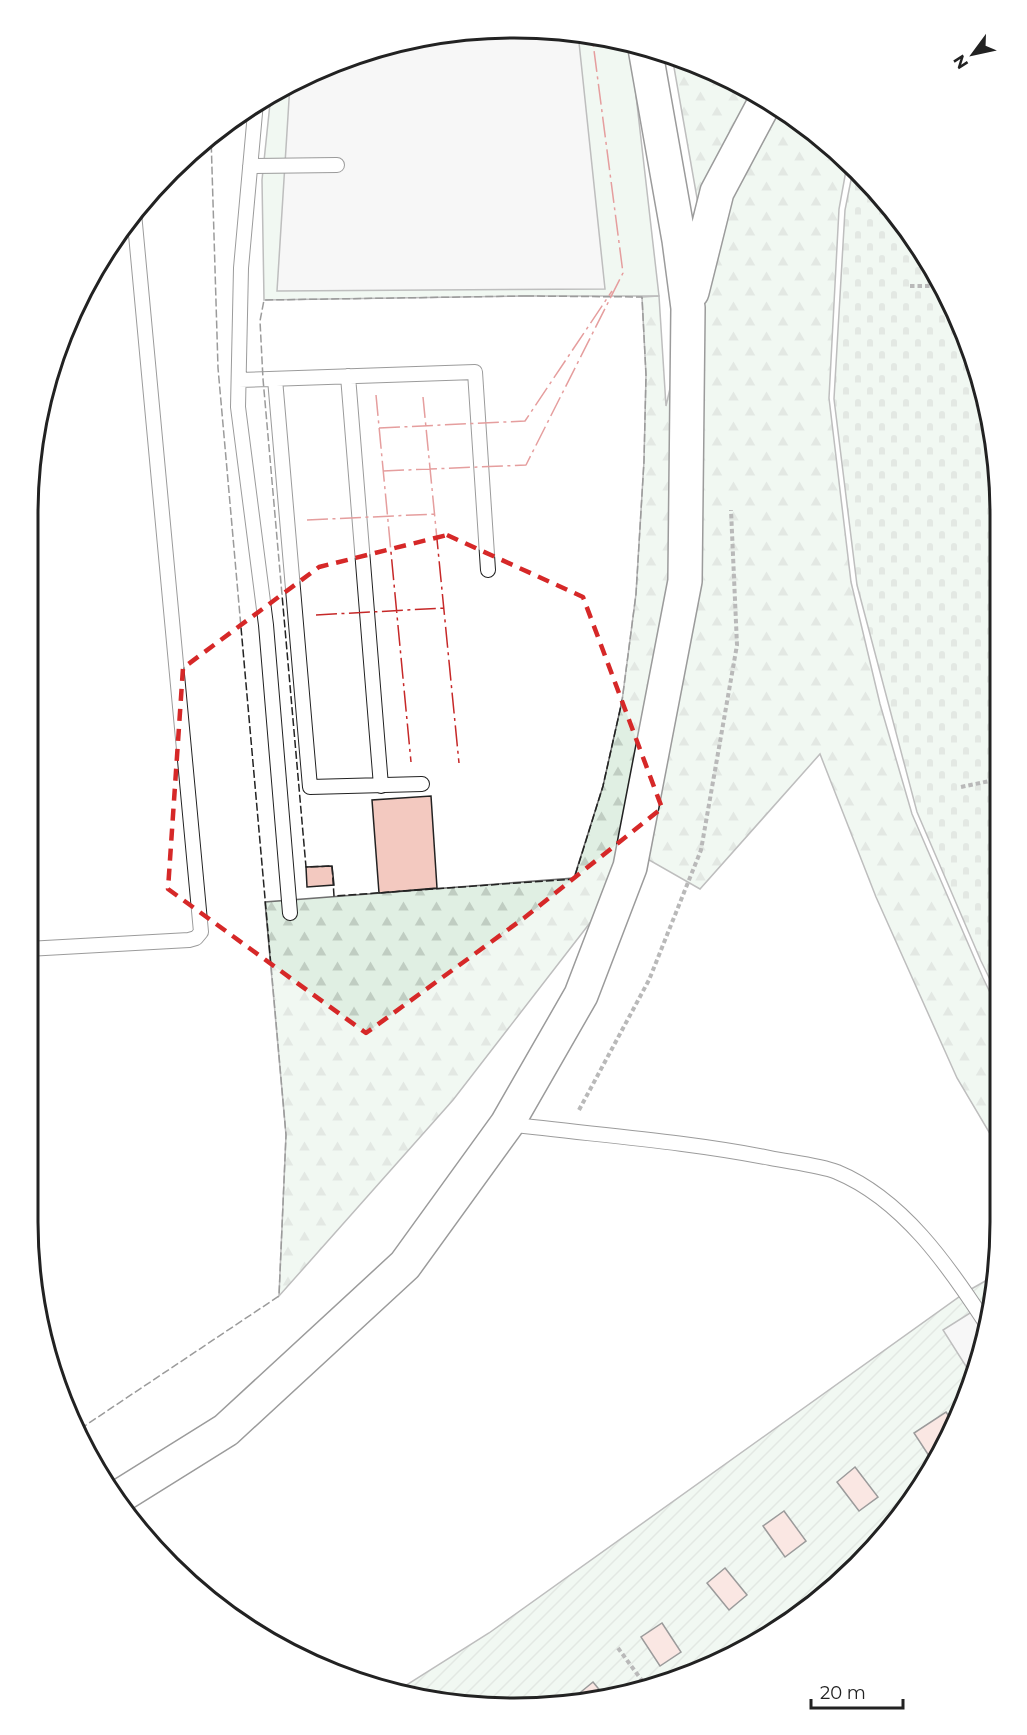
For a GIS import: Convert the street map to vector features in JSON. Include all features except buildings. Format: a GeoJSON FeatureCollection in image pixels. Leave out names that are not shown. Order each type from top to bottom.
{"type":"FeatureCollection","features":[{"type":"Feature","properties":{"kind":"main road"},"geometry":{"type":"LineString","coordinates":[[124,1494],[226,1430],[405,1265],[507,1124],[581,995],[630,867],[685,581],[688,308],[679,240],[647,57]]}},
{"type":"Feature","properties":{"kind":"main road"},"geometry":{"type":"LineString","coordinates":[[688,308],[717,192],[762,108]]}},
{"type":"Feature","properties":{"kind":"lane"},"geometry":{"type":"LineString","coordinates":[[255,114],[242,268],[238,407],[266,625],[290,913]]}},
{"type":"Feature","properties":{"kind":"lane"},"geometry":{"type":"LineString","coordinates":[[250,166],[337,165]]}},
{"type":"Feature","properties":{"kind":"lane"},"geometry":{"type":"LineString","coordinates":[[38,948],[189,940],[196,938],[201,932],[135,225]]}},
{"type":"Feature","properties":{"kind":"lane"},"geometry":{"type":"LineString","coordinates":[[239,380],[475,372],[488,570]]}},
{"type":"Feature","properties":{"kind":"lane"},"geometry":{"type":"LineString","coordinates":[[348,376],[381,786]]}},
{"type":"Feature","properties":{"kind":"lane"},"geometry":{"type":"LineString","coordinates":[[275,379],[310,787],[422,784]]}},
{"type":"Feature","properties":{"kind":"lane"},"geometry":{"type":"LineString","coordinates":[[507,1124],[736,1151],[836,1171],[871,1191],[898,1212],[917,1231],[966,1292],[980,1314]]}},
{"type":"Feature","properties":{"kind":"path"},"geometry":{"type":"LineString","coordinates":[[910,286],[931,286]]}},
{"type":"Feature","properties":{"kind":"path"},"geometry":{"type":"LineString","coordinates":[[567,1131],[650,980],[701,850],[737,645],[731,510]]}},
{"type":"Feature","properties":{"kind":"path"},"geometry":{"type":"LineString","coordinates":[[961,787],[990,781]]}},
{"type":"Feature","properties":{"kind":"path"},"geometry":{"type":"LineString","coordinates":[[618,1648],[641,1680]]}},
{"type":"Feature","properties":{"kind":"highlighted area"},"geometry":{"type":"Polygon","coordinates":[[[447,535],[583,597],[662,808],[524,918],[366,1033],[168,889],[183,668],[319,567],[447,535]]]}},
{"type":"Feature","properties":{"kind":"green space"},"geometry":{"type":"Polygon","coordinates":[[[482,39],[545,39],[576,42],[631,53],[659,296],[264,300],[262,180],[270,105],[303,87],[360,63],[421,47],[482,39]]]}},
{"type":"Feature","properties":{"kind":"green space"},"geometry":{"type":"Polygon","coordinates":[[[674,66],[752,101],[803,136],[846,173],[839,209],[829,398],[851,582],[880,704],[912,814],[990,992],[990,1134],[957,1078],[876,897],[820,754],[700,889],[630,849],[603,906],[453,1100],[279,1296],[286,1135],[265,902],[574,878],[603,786],[622,701],[636,594],[644,461],[646,375],[642,297],[659,296],[666,406],[693,287],[700,215],[674,66]]]}},
{"type":"Feature","properties":{"kind":"green space"},"geometry":{"type":"Polygon","coordinates":[[[851,178],[891,224],[909,249],[926,276],[953,331],[973,390],[980,421],[990,514],[990,980],[917,812],[857,585],[834,399],[845,210],[851,178]]]}},
{"type":"Feature","properties":{"kind":"green space"},"geometry":{"type":"Polygon","coordinates":[[[985,1281],[973,1345],[964,1375],[926,1460],[891,1511],[850,1558],[803,1599],[778,1617],[751,1634],[696,1661],[637,1681],[606,1688],[514,1698],[451,1693],[407,1685],[489,1633],[966,1292],[985,1281]]]}},
{"type":"Feature","properties":{"kind":"shaded area"},"geometry":{"type":"Polygon","coordinates":[[[514,38],[579,43],[605,289],[277,291],[289,94],[360,63],[421,47],[482,39],[514,38]]]}},
{"type":"Feature","properties":{"kind":"shaded area"},"geometry":{"type":"Polygon","coordinates":[[[981,1306],[966,1367],[943,1330],[981,1306]]]}},
{"type":"Feature","properties":{"kind":"fence"},"geometry":{"type":"LineString","coordinates":[[84,1426],[279,1296],[286,1135],[218,368],[211,147]]}},
{"type":"Feature","properties":{"kind":"fence"},"geometry":{"type":"LineString","coordinates":[[526,296],[642,297],[646,375],[644,461],[636,594],[622,701],[603,786],[574,879],[334,896],[332,866],[306,867],[263,379],[260,321],[264,300],[526,296]]}},
{"type":"Feature","properties":{"kind":"power"},"geometry":{"type":"LineString","coordinates":[[383,471],[526,465],[623,273],[593,45]]}},
{"type":"Feature","properties":{"kind":"power"},"geometry":{"type":"LineString","coordinates":[[379,428],[525,421],[612,291]]}},
{"type":"Feature","properties":{"kind":"power"},"geometry":{"type":"LineString","coordinates":[[376,395],[411,762]]}},
{"type":"Feature","properties":{"kind":"power"},"geometry":{"type":"LineString","coordinates":[[423,397],[459,763]]}},
{"type":"Feature","properties":{"kind":"power"},"geometry":{"type":"LineString","coordinates":[[307,520],[435,514]]}},
{"type":"Feature","properties":{"kind":"power"},"geometry":{"type":"LineString","coordinates":[[316,615],[444,608]]}}]}
